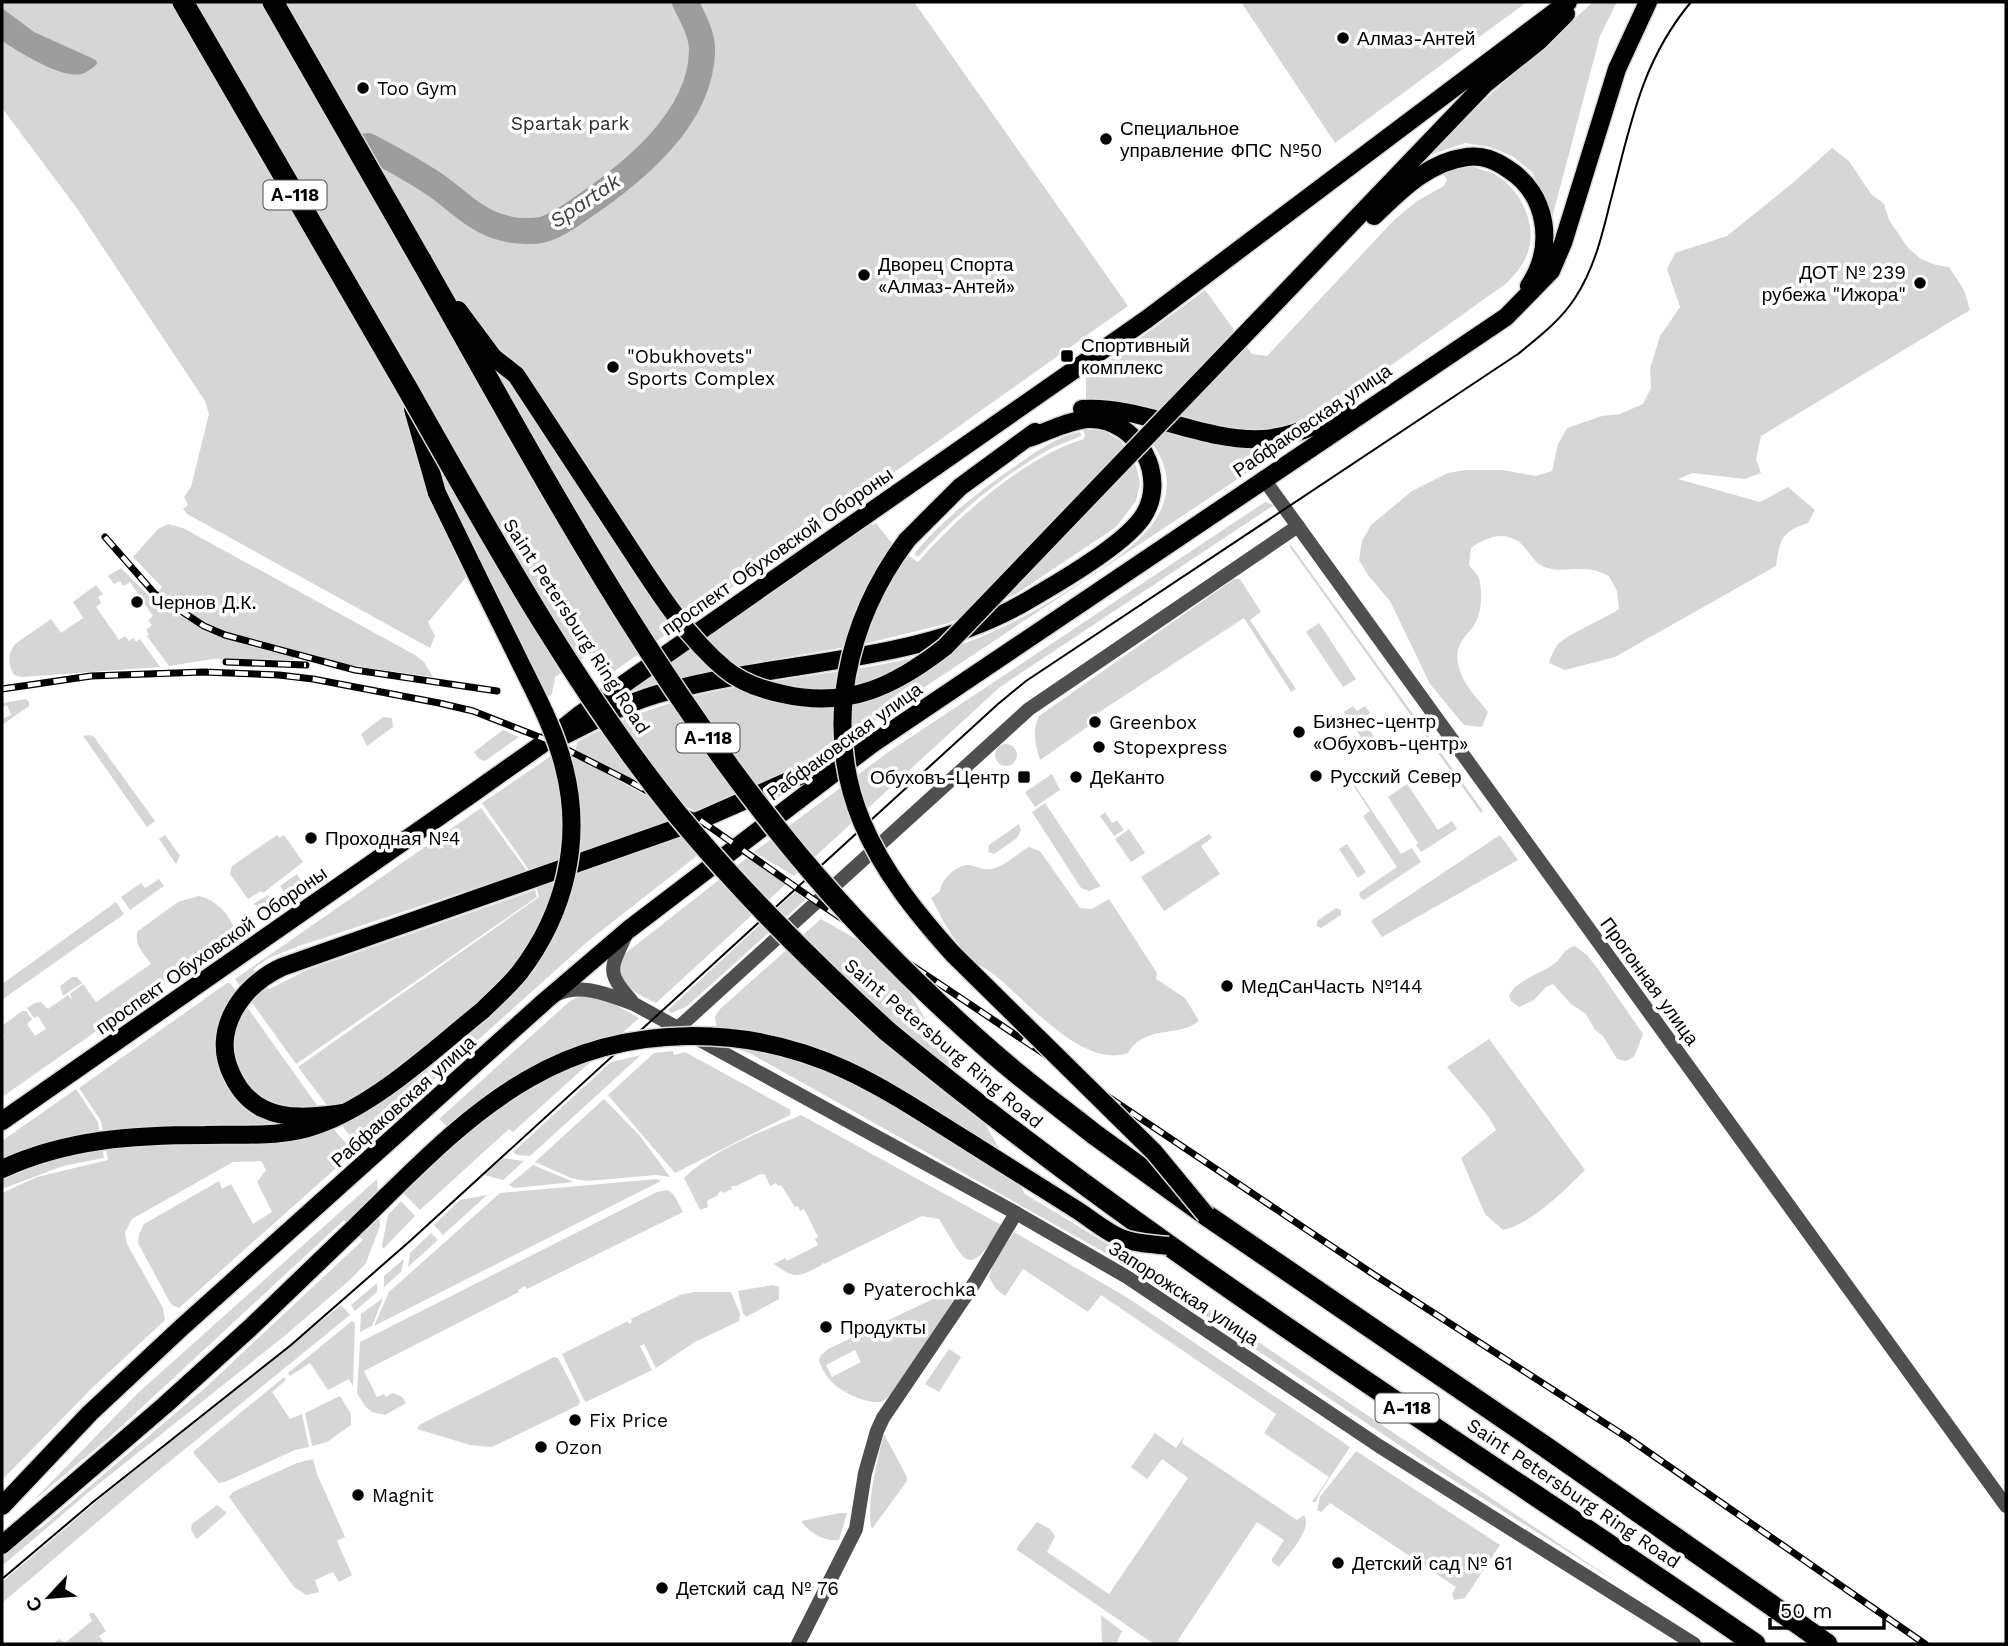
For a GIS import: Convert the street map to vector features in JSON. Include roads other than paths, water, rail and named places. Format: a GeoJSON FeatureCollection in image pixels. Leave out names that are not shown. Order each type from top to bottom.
{"type":"FeatureCollection","features":[{"type":"Feature","properties":{"kind":"highway","name":"Saint Petersburg Ring Road"},"geometry":{"type":"LineString","coordinates":[[183,2],[521,588],[615,731],[677,814],[760,909],[829,978],[908,1048],[970,1099],[1168,1246],[1755,1644]]}},
{"type":"Feature","properties":{"kind":"highway","name":"Saint Petersburg Ring Road"},"geometry":{"type":"LineString","coordinates":[[273,2],[577,534],[666,678],[733,773],[799,856],[849,913],[910,976],[995,1055],[1094,1134],[1206,1215],[1536,1440],[1827,1644]]}},
{"type":"Feature","properties":{"kind":"main road","name":"проспект Обуховской Обороны"},"geometry":{"type":"LineString","coordinates":[[2,1121],[1147,319],[1568,2]]}},
{"type":"Feature","properties":{"kind":"main road"},"geometry":{"type":"LineString","coordinates":[[422,262],[493,357],[516,375],[662,596],[689,632],[728,671],[747,683],[771,692],[801,698],[831,699],[869,692],[918,668],[945,647],[1485,84],[1538,41],[1578,2]]}},
{"type":"Feature","properties":{"kind":"main road","name":"Рабфаковская улица"},"geometry":{"type":"LineString","coordinates":[[2,1506],[90,1413],[181,1328],[545,1001],[628,930],[872,744],[1263,478],[1506,317],[1551,271],[1563,243],[1617,69],[1648,2]]}},
{"type":"Feature","properties":{"kind":"main road"},"geometry":{"type":"LineString","coordinates":[[1326,250],[1359,230],[1410,180],[1456,159],[1468,157],[1494,160],[1529,185],[1545,222],[1542,258],[1536,275],[1506,317]]}},
{"type":"Feature","properties":{"kind":"main road"},"geometry":{"type":"LineString","coordinates":[[2,1169],[26,1158],[81,1143],[124,1137],[291,1131],[316,1125],[344,1113],[414,1065],[483,1010],[518,975],[550,926],[568,874],[571,841],[570,805],[564,767],[545,714],[437,493],[407,388]]}},
{"type":"Feature","properties":{"kind":"main road"},"geometry":{"type":"LineString","coordinates":[[1206,1215],[1154,1152],[962,963],[926,924],[891,876],[861,820],[847,767],[843,740],[843,702],[847,670],[855,637],[871,598],[891,561],[907,540],[961,487],[1044,424],[1061,415],[1108,409],[1207,433],[1264,439],[1297,433],[1378,401]]}},
{"type":"Feature","properties":{"kind":"main road"},"geometry":{"type":"LineString","coordinates":[[522,759],[625,706],[664,692],[936,639],[993,620],[1109,548],[1142,518],[1152,496],[1152,472],[1137,441],[1123,429],[1106,421],[1089,419],[1029,438]]}},
{"type":"Feature","properties":{"kind":"main road"},"geometry":{"type":"LineString","coordinates":[[344,1113],[304,1117],[279,1114],[257,1105],[238,1087],[225,1055],[224,1041],[231,1013],[258,981],[270,972],[701,820],[872,744]]}},
{"type":"Feature","properties":{"kind":"main road"},"geometry":{"type":"LineString","coordinates":[[2,1545],[165,1405],[250,1328],[435,1150],[484,1109],[530,1078],[573,1058],[618,1044],[677,1036],[721,1036],[770,1044],[846,1069],[911,1105],[1122,1239],[1168,1246]]}},
{"type":"Feature","properties":{"kind":"street","name":"Прогонная улица"},"geometry":{"type":"LineString","coordinates":[[1263,478],[2006,1506]]}},
{"type":"Feature","properties":{"kind":"street"},"geometry":{"type":"LineString","coordinates":[[678,1028],[1029,709],[1298,526]]}},
{"type":"Feature","properties":{"kind":"street"},"geometry":{"type":"LineString","coordinates":[[628,930],[612,968],[614,980],[634,1004]]}},
{"type":"Feature","properties":{"kind":"street","name":"Запорожская улица"},"geometry":{"type":"LineString","coordinates":[[545,1001],[564,991],[584,990],[601,992],[634,1004],[1016,1213],[1127,1277],[1380,1446],[1694,1644]]}},
{"type":"Feature","properties":{"kind":"street"},"geometry":{"type":"LineString","coordinates":[[799,1644],[856,1529],[865,1474],[883,1418],[975,1282],[1016,1213]]}},
{"type":"Feature","properties":{"kind":"waterway","name":"Spartak"},"geometry":{"type":"LineString","coordinates":[[368,146],[420,175],[476,216],[494,225],[528,231],[552,226],[583,207],[643,160],[677,121],[690,100],[698,76],[702,46],[694,19],[685,2]]}},
{"type":"Feature","properties":{"kind":"tram line"},"geometry":{"type":"LineString","coordinates":[[2,1579],[93,1502],[291,1345],[410,1241],[1026,681],[1518,354],[1549,328],[1569,306],[1587,276],[1648,73],[1674,25],[1691,2]]}},
{"type":"Feature","properties":{"kind":"railway"},"geometry":{"type":"LineString","coordinates":[[105,537],[155,594],[204,626],[225,635],[355,670],[497,691]]}},
{"type":"Feature","properties":{"kind":"railway"},"geometry":{"type":"LineString","coordinates":[[226,662],[306,665]]}},
{"type":"Feature","properties":{"kind":"railway"},"geometry":{"type":"LineString","coordinates":[[2,689],[91,676],[203,672],[279,675],[313,679],[473,711],[552,742],[700,820],[817,902],[1373,1274],[1628,1438],[1925,1644]]}},
{"type":"Feature","properties":{"kind":"place","name":"Алмаз-Антей"},"geometry":{"type":"Point","coordinates":[1343,38]}},
{"type":"Feature","properties":{"kind":"place","name":"Too Gym"},"geometry":{"type":"Point","coordinates":[363,88]}},
{"type":"Feature","properties":{"kind":"place","name":"Специальное управление ФПС №50"},"geometry":{"type":"Point","coordinates":[1106,139]}},
{"type":"Feature","properties":{"kind":"place","name":"Дворец Спорта «Алмаз-Антей»"},"geometry":{"type":"Point","coordinates":[864,275]}},
{"type":"Feature","properties":{"kind":"place","name":"ДОТ № 239 рубежа \"Ижора\""},"geometry":{"type":"Point","coordinates":[1920,283]}},
{"type":"Feature","properties":{"kind":"place","name":"Спортивный комплекс"},"geometry":{"type":"Point","coordinates":[1067,356]}},
{"type":"Feature","properties":{"kind":"place","name":"\"Obukhovets\" Sports Complex"},"geometry":{"type":"Point","coordinates":[613,367]}},
{"type":"Feature","properties":{"kind":"place","name":"Чернов Д.К."},"geometry":{"type":"Point","coordinates":[137,602]}},
{"type":"Feature","properties":{"kind":"place","name":"Greenbox"},"geometry":{"type":"Point","coordinates":[1095,722]}},
{"type":"Feature","properties":{"kind":"place","name":"Бизнес-центр «Обуховъ-центр»"},"geometry":{"type":"Point","coordinates":[1299,732]}},
{"type":"Feature","properties":{"kind":"place","name":"Stopexpress"},"geometry":{"type":"Point","coordinates":[1099,747]}},
{"type":"Feature","properties":{"kind":"place","name":"Русский Cевер"},"geometry":{"type":"Point","coordinates":[1316,776]}},
{"type":"Feature","properties":{"kind":"place","name":"Обуховъ-Центр"},"geometry":{"type":"Point","coordinates":[1024,777]}},
{"type":"Feature","properties":{"kind":"place","name":"ДеКанто"},"geometry":{"type":"Point","coordinates":[1076,777]}},
{"type":"Feature","properties":{"kind":"place","name":"Проходная №4"},"geometry":{"type":"Point","coordinates":[311,838]}},
{"type":"Feature","properties":{"kind":"place","name":"МедСанЧасть №144"},"geometry":{"type":"Point","coordinates":[1227,986]}},
{"type":"Feature","properties":{"kind":"place","name":"Pyaterochka"},"geometry":{"type":"Point","coordinates":[849,1289]}},
{"type":"Feature","properties":{"kind":"place","name":"Продукты"},"geometry":{"type":"Point","coordinates":[826,1327]}},
{"type":"Feature","properties":{"kind":"place","name":"Fix Price"},"geometry":{"type":"Point","coordinates":[575,1420]}},
{"type":"Feature","properties":{"kind":"place","name":"Ozon"},"geometry":{"type":"Point","coordinates":[541,1447]}},
{"type":"Feature","properties":{"kind":"place","name":"Magnit"},"geometry":{"type":"Point","coordinates":[358,1495]}},
{"type":"Feature","properties":{"kind":"place","name":"Детский сад № 61"},"geometry":{"type":"Point","coordinates":[1338,1563]}},
{"type":"Feature","properties":{"kind":"place","name":"Детский сад № 76"},"geometry":{"type":"Point","coordinates":[662,1588]}},
{"type":"Feature","properties":{"kind":"park label","name":"Spartak park"},"geometry":{"type":"Point","coordinates":[570,123]}}]}
